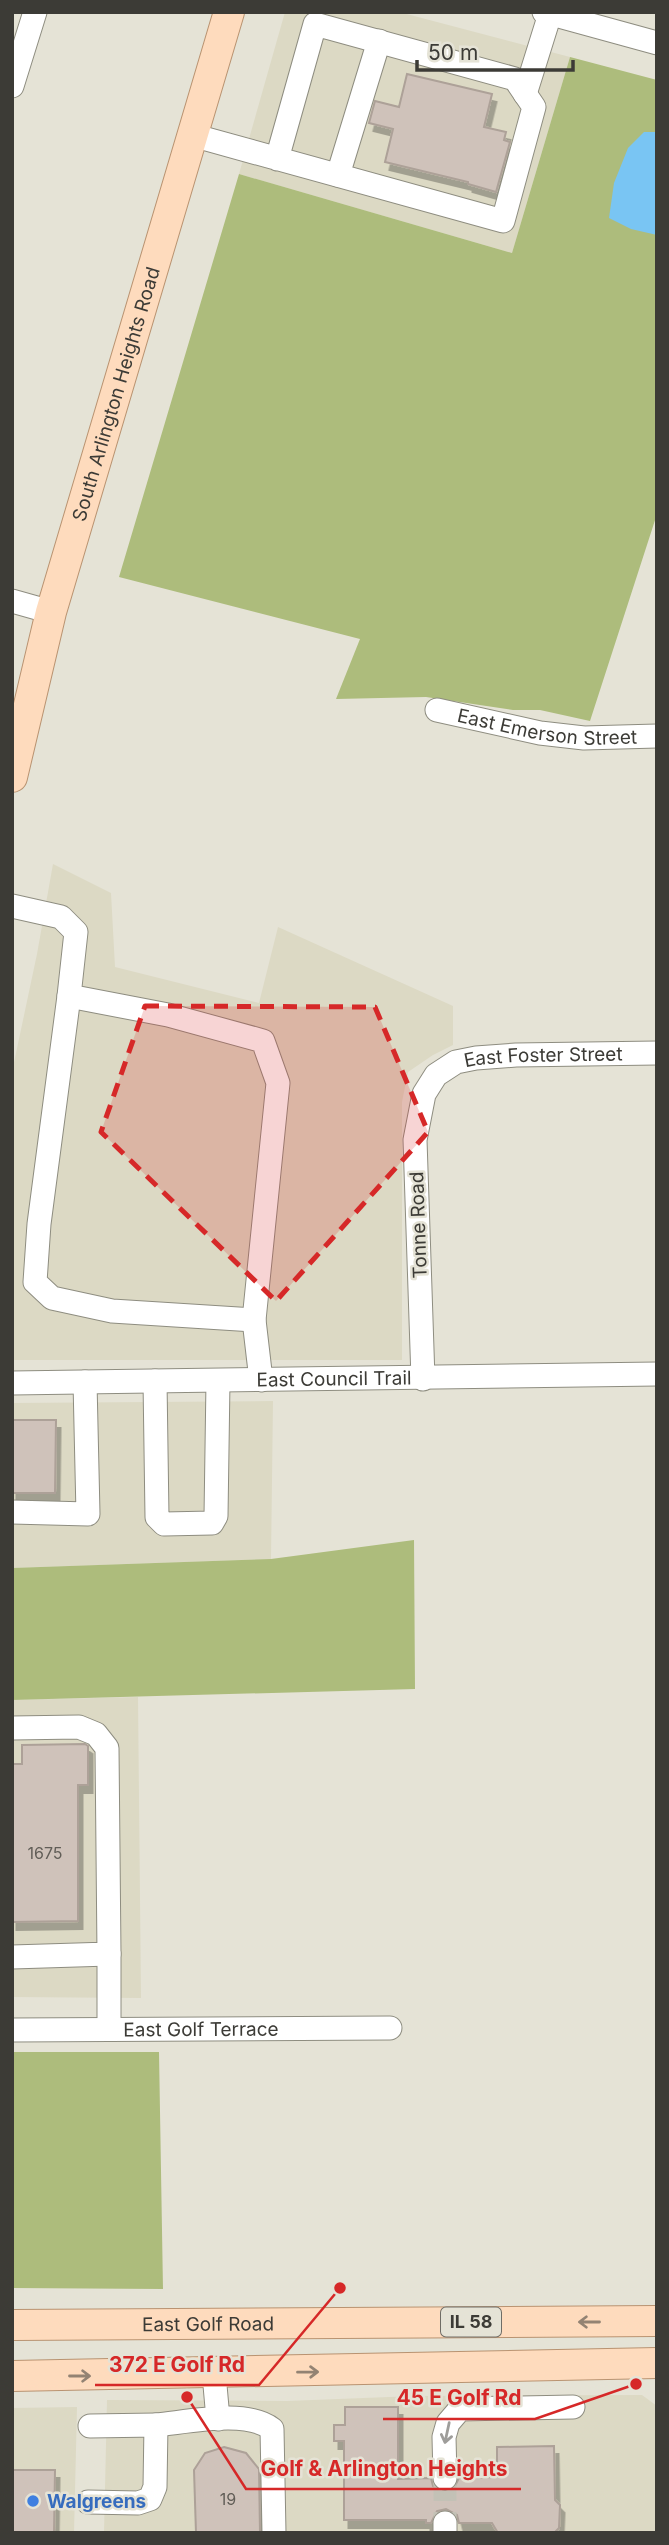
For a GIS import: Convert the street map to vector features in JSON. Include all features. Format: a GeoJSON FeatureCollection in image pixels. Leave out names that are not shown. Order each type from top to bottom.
{"type":"FeatureCollection","features":[{"type":"Feature","properties":{"kind":"main road","name":"South Arlington Heights Road"},"geometry":{"type":"LineString","coordinates":[[12,777],[51,612],[229,12]]}},
{"type":"Feature","properties":{"kind":"main road","name":"East Golf Road"},"geometry":{"type":"LineString","coordinates":[[12,2325],[657,2321]]}},
{"type":"Feature","properties":{"kind":"main road"},"geometry":{"type":"LineString","coordinates":[[12,2376],[657,2364]]}},
{"type":"Feature","properties":{"kind":"street"},"geometry":{"type":"LineString","coordinates":[[12,86],[35,12]]}},
{"type":"Feature","properties":{"kind":"street"},"geometry":{"type":"LineString","coordinates":[[525,94],[547,13],[657,43]]}},
{"type":"Feature","properties":{"kind":"street"},"geometry":{"type":"LineString","coordinates":[[192,135],[277,159],[338,176],[503,221],[534,107],[514,79],[315,24],[277,159]]}},
{"type":"Feature","properties":{"kind":"street"},"geometry":{"type":"LineString","coordinates":[[338,176],[379,41]]}},
{"type":"Feature","properties":{"kind":"street"},"geometry":{"type":"LineString","coordinates":[[12,601],[51,612]]}},
{"type":"Feature","properties":{"kind":"street","name":"East Emerson Street"},"geometry":{"type":"LineString","coordinates":[[437,710],[540,733],[584,738],[657,736]]}},
{"type":"Feature","properties":{"kind":"street"},"geometry":{"type":"LineString","coordinates":[[12,906],[61,917],[76,932],[39,1224],[35,1282],[52,1298],[112,1311],[254,1320]]}},
{"type":"Feature","properties":{"kind":"street"},"geometry":{"type":"LineString","coordinates":[[69,996],[168,1015],[263,1041],[278,1083],[254,1320],[261,1380]]}},
{"type":"Feature","properties":{"kind":"street","name":"East Foster Street"},"geometry":{"type":"LineString","coordinates":[[436,1075],[456,1062],[476,1058],[657,1052]]}},
{"type":"Feature","properties":{"kind":"street","name":"Tonne Road"},"geometry":{"type":"LineString","coordinates":[[423,1379],[415,1140],[424,1094],[436,1075]]}},
{"type":"Feature","properties":{"kind":"street","name":"East Council Trail"},"geometry":{"type":"LineString","coordinates":[[12,1383],[657,1374]]}},
{"type":"Feature","properties":{"kind":"street"},"geometry":{"type":"LineString","coordinates":[[155,1381],[157,1517],[164,1524],[212,1523],[216,1516],[218,1381]]}},
{"type":"Feature","properties":{"kind":"street"},"geometry":{"type":"LineString","coordinates":[[12,1512],[88,1514],[85,1382]]}},
{"type":"Feature","properties":{"kind":"street"},"geometry":{"type":"LineString","coordinates":[[12,1728],[79,1727],[96,1734],[107,1748],[109,2029]]}},
{"type":"Feature","properties":{"kind":"street"},"geometry":{"type":"LineString","coordinates":[[12,1957],[109,1954]]}},
{"type":"Feature","properties":{"kind":"street","name":"East Golf Terrace"},"geometry":{"type":"LineString","coordinates":[[12,2030],[390,2028]]}},
{"type":"Feature","properties":{"kind":"street"},"geometry":{"type":"LineString","coordinates":[[214,2374],[218,2419]]}},
{"type":"Feature","properties":{"kind":"street"},"geometry":{"type":"LineString","coordinates":[[444,2478],[444,2437],[448,2423],[460,2409],[573,2407]]}},
{"type":"Feature","properties":{"kind":"street"},"geometry":{"type":"LineString","coordinates":[[90,2426],[156,2425],[218,2419],[262,2421],[272,2429],[274,2533]]}},
{"type":"Feature","properties":{"kind":"street"},"geometry":{"type":"LineString","coordinates":[[88,2502],[138,2502],[150,2499],[155,2487],[156,2425]]}},
{"type":"Feature","properties":{"kind":"highlighted area"},"geometry":{"type":"Polygon","coordinates":[[[145,1006],[375,1007],[428,1132],[276,1301],[101,1132],[145,1006]]]}},
{"type":"Feature","properties":{"kind":"shaded area"},"geometry":{"type":"Polygon","coordinates":[[[285,12],[399,12],[570,57],[512,253],[239,174],[285,12]]]}},
{"type":"Feature","properties":{"kind":"shaded area"},"geometry":{"type":"Polygon","coordinates":[[[53,864],[111,893],[115,967],[259,1003],[278,927],[453,1006],[453,1045],[408,1072],[402,1102],[402,1360],[12,1360],[12,1072],[53,864]]]}},
{"type":"Feature","properties":{"kind":"shaded area"},"geometry":{"type":"Polygon","coordinates":[[[273,1401],[271,1559],[12,1568],[12,1403],[273,1401]]]}},
{"type":"Feature","properties":{"kind":"shaded area"},"geometry":{"type":"Polygon","coordinates":[[[138,1697],[141,1998],[12,1997],[12,1700],[138,1697]]]}},
{"type":"Feature","properties":{"kind":"shaded area"},"geometry":{"type":"Polygon","coordinates":[[[642,2395],[657,2406],[657,2533],[104,2533],[107,2400],[287,2401],[415,2396],[642,2395]]]}},
{"type":"Feature","properties":{"kind":"shaded area"},"geometry":{"type":"Polygon","coordinates":[[[77,2407],[74,2533],[12,2533],[12,2408],[77,2407]]]}},
{"type":"Feature","properties":{"kind":"green space"},"geometry":{"type":"Polygon","coordinates":[[[570,57],[657,80],[657,514],[590,721],[540,710],[513,710],[426,697],[336,699],[360,639],[119,577],[239,174],[512,253],[570,57]]]}},
{"type":"Feature","properties":{"kind":"green space"},"geometry":{"type":"Polygon","coordinates":[[[414,1540],[415,1689],[12,1700],[12,1568],[271,1559],[414,1540]]]}},
{"type":"Feature","properties":{"kind":"green space"},"geometry":{"type":"Polygon","coordinates":[[[12,2052],[159,2052],[163,2289],[12,2288],[12,2052]]]}},
{"type":"Feature","properties":{"kind":"water"},"geometry":{"type":"Polygon","coordinates":[[[644,132],[657,132],[657,235],[631,229],[609,218],[614,183],[628,148],[644,132]]]}},
{"type":"Feature","properties":{"kind":"building"},"geometry":{"type":"Polygon","coordinates":[[[407,74],[492,94],[484,127],[506,132],[504,140],[510,142],[496,192],[468,182],[385,162],[393,129],[369,123],[375,101],[399,107],[407,74]]]}},
{"type":"Feature","properties":{"kind":"building"},"geometry":{"type":"Polygon","coordinates":[[[12,1420],[56,1420],[55,1493],[12,1493],[12,1420]]]}},
{"type":"Feature","properties":{"kind":"building"},"geometry":{"type":"Polygon","coordinates":[[[22,1745],[88,1746],[88,1785],[78,1785],[78,1921],[12,1922],[12,1764],[22,1764],[22,1745]]]}},
{"type":"Feature","properties":{"kind":"building"},"geometry":{"type":"Polygon","coordinates":[[[345,2407],[398,2407],[398,2479],[431,2478],[433,2486],[445,2492],[453,2490],[459,2478],[497,2477],[497,2447],[554,2446],[555,2500],[560,2505],[559,2528],[554,2533],[498,2533],[492,2523],[459,2523],[457,2515],[446,2509],[437,2511],[431,2523],[426,2523],[426,2520],[344,2520],[344,2441],[334,2441],[334,2425],[345,2425],[345,2407]]]}},
{"type":"Feature","properties":{"kind":"building"},"geometry":{"type":"Polygon","coordinates":[[[224,2447],[246,2453],[259,2469],[260,2533],[196,2533],[194,2470],[205,2453],[224,2447]]]}},
{"type":"Feature","properties":{"kind":"building","name":"Walgreens"},"geometry":{"type":"Polygon","coordinates":[[[12,2470],[55,2470],[54,2533],[12,2533],[12,2470]]]}},
{"type":"Feature","properties":{"kind":"tunnel"},"geometry":{"type":"LineString","coordinates":[[445,2478],[445,2523]]}},
{"type":"Feature","properties":{"kind":"place","name":"372 E Golf Rd"},"geometry":{"type":"Point","coordinates":[340,2288]}},
{"type":"Feature","properties":{"kind":"place","name":"45 E Golf Rd"},"geometry":{"type":"Point","coordinates":[636,2384]}},
{"type":"Feature","properties":{"kind":"place","name":"Golf & Arlington Heights"},"geometry":{"type":"Point","coordinates":[187,2397]}},
{"type":"Feature","properties":{"kind":"place","name":"Walgreens"},"geometry":{"type":"Point","coordinates":[33,2501]}}]}
